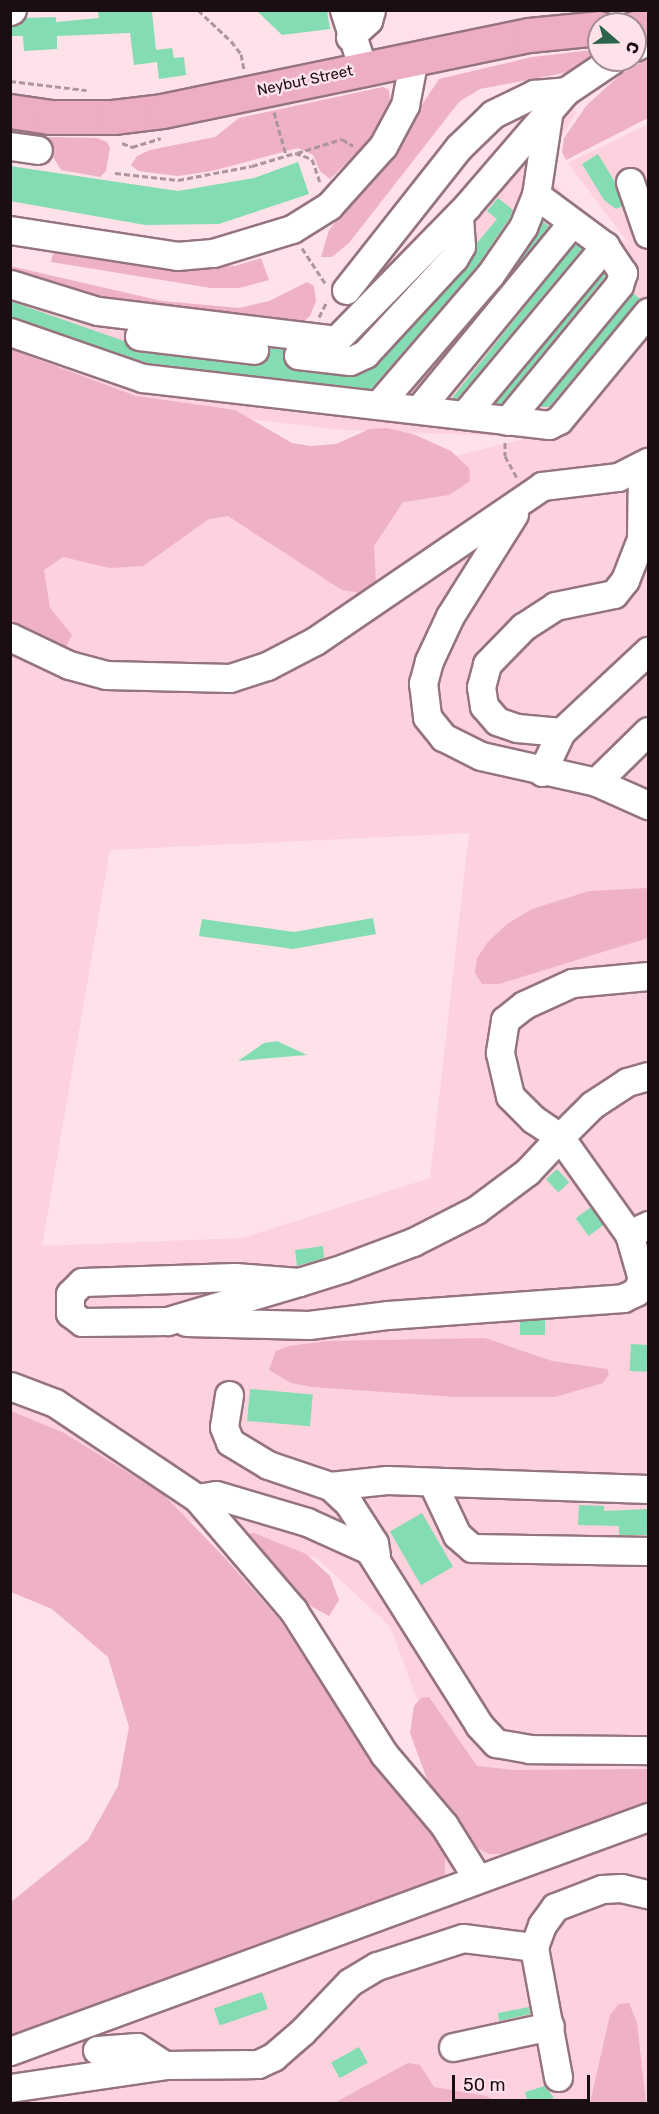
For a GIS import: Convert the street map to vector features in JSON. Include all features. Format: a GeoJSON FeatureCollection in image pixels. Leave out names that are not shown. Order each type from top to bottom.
{"type":"FeatureCollection","features":[{"type":"Feature","properties":{"kind":"main road","name":"Neybut Street"},"geometry":{"type":"LineString","coordinates":[[10,111],[50,117],[113,117],[162,111],[414,58],[562,21],[587,26]]}},
{"type":"Feature","properties":{"kind":"street"},"geometry":{"type":"LineString","coordinates":[[344,10],[350,37],[363,69]]}},
{"type":"Feature","properties":{"kind":"street"},"geometry":{"type":"LineString","coordinates":[[350,37],[368,20],[371,10]]}},
{"type":"Feature","properties":{"kind":"street"},"geometry":{"type":"LineString","coordinates":[[10,230],[177,256],[213,253],[292,229],[329,206],[372,163],[405,105],[414,58]]}},
{"type":"Feature","properties":{"kind":"street"},"geometry":{"type":"LineString","coordinates":[[10,284],[98,310],[336,340],[459,215],[548,116],[566,91],[594,72]]}},
{"type":"Feature","properties":{"kind":"street"},"geometry":{"type":"LineString","coordinates":[[339,291],[459,147],[493,114],[534,94],[558,89],[566,91]]}},
{"type":"Feature","properties":{"kind":"street"},"geometry":{"type":"LineString","coordinates":[[378,405],[490,274],[524,227],[536,195],[548,116]]}},
{"type":"Feature","properties":{"kind":"street"},"geometry":{"type":"LineString","coordinates":[[10,146],[38,150]]}},
{"type":"Feature","properties":{"kind":"street"},"geometry":{"type":"LineString","coordinates":[[630,182],[648,234]]}},
{"type":"Feature","properties":{"kind":"street"},"geometry":{"type":"LineString","coordinates":[[507,421],[619,285],[621,266],[605,246],[536,195]]}},
{"type":"Feature","properties":{"kind":"street"},"geometry":{"type":"LineString","coordinates":[[139,336],[350,361],[365,354],[454,258],[461,246],[459,215]]}},
{"type":"Feature","properties":{"kind":"street"},"geometry":{"type":"LineString","coordinates":[[419,408],[572,223]]}},
{"type":"Feature","properties":{"kind":"street"},"geometry":{"type":"LineString","coordinates":[[465,414],[605,246]]}},
{"type":"Feature","properties":{"kind":"street"},"geometry":{"type":"LineString","coordinates":[[10,332],[143,378],[419,408],[549,425],[559,420],[648,312]]}},
{"type":"Feature","properties":{"kind":"street"},"geometry":{"type":"LineString","coordinates":[[10,637],[69,665],[106,675],[230,678],[267,666],[315,641],[542,486],[556,482],[618,477],[645,465],[641,539],[625,580],[614,594],[555,606],[523,627],[487,664],[481,687],[484,706],[497,721],[517,728],[561,732]]}},
{"type":"Feature","properties":{"kind":"street"},"geometry":{"type":"LineString","coordinates":[[526,499],[500,531],[450,616],[429,661],[423,700],[427,717],[443,737],[480,756],[542,772],[596,782],[648,805]]}},
{"type":"Feature","properties":{"kind":"street"},"geometry":{"type":"LineString","coordinates":[[542,772],[561,732],[648,651]]}},
{"type":"Feature","properties":{"kind":"street"},"geometry":{"type":"LineString","coordinates":[[596,782],[648,731]]}},
{"type":"Feature","properties":{"kind":"street"},"geometry":{"type":"LineString","coordinates":[[299,1282],[235,1277],[82,1282],[70,1294],[69,1313],[82,1322],[167,1321],[309,1325],[388,1315],[623,1298],[636,1292],[642,1278],[639,1229],[560,1137],[533,1119],[510,1096],[500,1053],[505,1020],[524,1005],[572,983],[648,976]]}},
{"type":"Feature","properties":{"kind":"street"},"geometry":{"type":"LineString","coordinates":[[167,1321],[299,1282],[413,1242],[476,1210],[510,1186],[592,1105],[627,1082],[648,1076]]}},
{"type":"Feature","properties":{"kind":"street"},"geometry":{"type":"LineString","coordinates":[[10,1386],[55,1403],[197,1498],[293,1610],[384,1755],[444,1825],[477,1878]]}},
{"type":"Feature","properties":{"kind":"street"},"geometry":{"type":"LineString","coordinates":[[229,1395],[224,1427],[230,1442],[268,1465],[330,1486],[387,1480],[433,1485],[648,1489]]}},
{"type":"Feature","properties":{"kind":"street"},"geometry":{"type":"LineString","coordinates":[[433,1485],[457,1535],[472,1548],[648,1551]]}},
{"type":"Feature","properties":{"kind":"street"},"geometry":{"type":"LineString","coordinates":[[330,1486],[349,1504],[374,1544],[376,1557],[489,1738],[504,1746],[529,1749],[648,1750]]}},
{"type":"Feature","properties":{"kind":"street"},"geometry":{"type":"LineString","coordinates":[[197,1498],[216,1495],[307,1522],[376,1557]]}},
{"type":"Feature","properties":{"kind":"street"},"geometry":{"type":"LineString","coordinates":[[10,2051],[648,1817]]}},
{"type":"Feature","properties":{"kind":"street"},"geometry":{"type":"LineString","coordinates":[[558,2078],[534,1947],[542,1925],[555,1907],[602,1889],[621,1888],[648,1894]]}},
{"type":"Feature","properties":{"kind":"street"},"geometry":{"type":"LineString","coordinates":[[10,2088],[165,2065],[258,2064],[288,2045],[358,1977],[377,1966],[453,1942],[479,1937],[534,1947]]}},
{"type":"Feature","properties":{"kind":"street"},"geometry":{"type":"LineString","coordinates":[[453,2047],[550,2026]]}},
{"type":"Feature","properties":{"kind":"street"},"geometry":{"type":"LineString","coordinates":[[96,2050],[137,2047],[165,2065]]}},
{"type":"Feature","properties":{"kind":"path"},"geometry":{"type":"LineString","coordinates":[[198,10],[231,40],[241,54],[246,77]]}},
{"type":"Feature","properties":{"kind":"path"},"geometry":{"type":"LineString","coordinates":[[272,105],[286,155]]}},
{"type":"Feature","properties":{"kind":"path"},"geometry":{"type":"LineString","coordinates":[[115,173],[178,180],[252,166],[342,139],[350,140],[354,152]]}},
{"type":"Feature","properties":{"kind":"path"},"geometry":{"type":"LineString","coordinates":[[295,153],[312,159],[321,185],[328,178]]}},
{"type":"Feature","properties":{"kind":"path"},"geometry":{"type":"LineString","coordinates":[[309,263],[339,291]]}},
{"type":"Feature","properties":{"kind":"path"},"geometry":{"type":"LineString","coordinates":[[507,421],[505,456],[526,499]]}},
{"type":"Feature","properties":{"kind":"shaded area"},"geometry":{"type":"Polygon","coordinates":[[[587,51],[587,62],[564,73],[480,89],[459,102],[349,243],[332,257],[321,257],[329,230],[394,147],[439,79],[532,57],[587,51]]]}},
{"type":"Feature","properties":{"kind":"shaded area"},"geometry":{"type":"Polygon","coordinates":[[[647,60],[648,118],[566,160],[562,152],[564,138],[586,106],[623,72],[647,72],[647,60]]]}},
{"type":"Feature","properties":{"kind":"shaded area"},"geometry":{"type":"Polygon","coordinates":[[[383,87],[389,90],[390,100],[373,137],[330,179],[320,171],[313,155],[298,148],[212,171],[178,176],[138,171],[131,165],[137,156],[150,150],[215,137],[239,118],[383,87]]]}},
{"type":"Feature","properties":{"kind":"shaded area"},"geometry":{"type":"Polygon","coordinates":[[[552,98],[577,112],[561,137],[553,180],[578,215],[629,244],[568,163],[648,124],[648,2103],[11,2103],[11,1985],[470,1842],[390,1626],[318,1559],[168,1514],[11,1429],[10,502],[217,516],[531,437],[342,430],[154,408],[11,360],[11,272],[111,297],[328,329],[452,205],[513,129],[552,98]],[[469,833],[110,850],[42,1246],[243,1238],[430,1178],[469,833]]]}},
{"type":"Feature","properties":{"kind":"shaded area"},"geometry":{"type":"Polygon","coordinates":[[[49,137],[97,138],[107,142],[110,148],[106,171],[100,177],[61,170],[46,145],[49,137]]]}},
{"type":"Feature","properties":{"kind":"shaded area"},"geometry":{"type":"Polygon","coordinates":[[[56,241],[172,263],[235,266],[261,258],[269,280],[239,288],[211,288],[51,262],[56,241]]]}},
{"type":"Feature","properties":{"kind":"shaded area"},"geometry":{"type":"Polygon","coordinates":[[[10,266],[162,301],[239,308],[269,301],[307,282],[314,286],[316,301],[310,316],[299,325],[99,304],[11,279],[10,266]]]}},
{"type":"Feature","properties":{"kind":"shaded area"},"geometry":{"type":"Polygon","coordinates":[[[10,349],[136,396],[235,410],[292,443],[310,446],[336,444],[370,429],[386,428],[413,434],[451,451],[469,468],[470,481],[449,495],[403,502],[374,546],[376,585],[361,593],[342,590],[228,516],[209,519],[143,566],[110,568],[63,557],[44,570],[50,608],[72,635],[64,650],[11,625],[10,349]]]}},
{"type":"Feature","properties":{"kind":"shaded area"},"geometry":{"type":"Polygon","coordinates":[[[648,888],[648,938],[499,984],[482,984],[475,973],[477,958],[488,942],[507,924],[532,909],[589,891],[648,888]]]}},
{"type":"Feature","properties":{"kind":"shaded area"},"geometry":{"type":"Polygon","coordinates":[[[485,1338],[552,1361],[607,1369],[609,1374],[603,1383],[555,1397],[457,1397],[312,1387],[291,1383],[269,1370],[276,1351],[289,1346],[328,1341],[485,1338]]]}},
{"type":"Feature","properties":{"kind":"shaded area"},"geometry":{"type":"Polygon","coordinates":[[[11,1411],[64,1433],[163,1494],[226,1559],[280,1620],[374,1766],[435,1837],[445,1853],[445,1874],[437,1881],[11,2037],[11,1902],[88,1840],[118,1786],[129,1727],[108,1657],[52,1609],[11,1592],[11,1411]]]}},
{"type":"Feature","properties":{"kind":"shaded area"},"geometry":{"type":"Polygon","coordinates":[[[254,1533],[306,1554],[330,1576],[339,1600],[329,1616],[303,1602],[244,1535],[254,1533]]]}},
{"type":"Feature","properties":{"kind":"shaded area"},"geometry":{"type":"Polygon","coordinates":[[[429,1697],[477,1766],[514,1770],[648,1769],[648,1806],[501,1854],[489,1854],[472,1845],[431,1790],[410,1733],[414,1706],[421,1698],[429,1697]]]}},
{"type":"Feature","properties":{"kind":"shaded area"},"geometry":{"type":"Polygon","coordinates":[[[629,2003],[637,2023],[646,2103],[590,2103],[610,2015],[619,2004],[629,2003]]]}},
{"type":"Feature","properties":{"kind":"shaded area"},"geometry":{"type":"Polygon","coordinates":[[[408,2063],[420,2065],[434,2087],[486,2096],[498,2103],[334,2103],[408,2063]]]}},
{"type":"Feature","properties":{"kind":"building"},"geometry":{"type":"Polygon","coordinates":[[[131,10],[152,12],[156,50],[172,48],[174,58],[184,57],[186,75],[159,79],[157,62],[134,65],[130,33],[57,36],[57,49],[24,51],[23,36],[10,36],[10,27],[25,18],[56,17],[56,22],[99,18],[98,12],[131,10]]]}},
{"type":"Feature","properties":{"kind":"building"},"geometry":{"type":"Polygon","coordinates":[[[256,10],[327,10],[330,29],[282,35],[256,10]]]}},
{"type":"Feature","properties":{"kind":"building"},"geometry":{"type":"Polygon","coordinates":[[[598,154],[615,182],[622,206],[616,209],[604,200],[582,164],[598,154]]]}},
{"type":"Feature","properties":{"kind":"building"},"geometry":{"type":"Polygon","coordinates":[[[298,162],[309,194],[219,224],[145,225],[10,201],[10,166],[178,191],[254,178],[298,162]]]}},
{"type":"Feature","properties":{"kind":"building"},"geometry":{"type":"Polygon","coordinates":[[[498,198],[513,210],[509,219],[478,265],[371,389],[147,363],[10,317],[10,301],[124,341],[137,352],[253,366],[266,360],[269,348],[284,350],[284,362],[296,370],[356,375],[377,365],[466,269],[477,243],[497,219],[487,211],[498,198]]]}},
{"type":"Feature","properties":{"kind":"building"},"geometry":{"type":"Polygon","coordinates":[[[542,221],[549,226],[511,273],[536,236],[542,221]]]}},
{"type":"Feature","properties":{"kind":"building"},"geometry":{"type":"Polygon","coordinates":[[[575,244],[582,249],[457,399],[452,398],[575,244]]]}},
{"type":"Feature","properties":{"kind":"building"},"geometry":{"type":"Polygon","coordinates":[[[604,272],[605,277],[501,404],[495,403],[604,272]]]}},
{"type":"Feature","properties":{"kind":"building"},"geometry":{"type":"Polygon","coordinates":[[[633,293],[640,299],[549,407],[539,407],[633,293]]]}},
{"type":"Feature","properties":{"kind":"building"},"geometry":{"type":"Polygon","coordinates":[[[373,918],[376,934],[293,949],[199,936],[202,919],[294,932],[373,918]]]}},
{"type":"Feature","properties":{"kind":"building"},"geometry":{"type":"Polygon","coordinates":[[[277,1041],[307,1055],[238,1061],[264,1043],[277,1041]]]}},
{"type":"Feature","properties":{"kind":"building"},"geometry":{"type":"Polygon","coordinates":[[[557,1169],[569,1182],[558,1192],[546,1179],[557,1169]]]}},
{"type":"Feature","properties":{"kind":"building"},"geometry":{"type":"Polygon","coordinates":[[[591,1207],[604,1225],[589,1236],[576,1218],[591,1207]]]}},
{"type":"Feature","properties":{"kind":"building"},"geometry":{"type":"Polygon","coordinates":[[[323,1246],[324,1258],[297,1266],[295,1250],[323,1246]]]}},
{"type":"Feature","properties":{"kind":"building"},"geometry":{"type":"Polygon","coordinates":[[[520,1319],[545,1319],[545,1335],[520,1335],[520,1319]]]}},
{"type":"Feature","properties":{"kind":"building"},"geometry":{"type":"Polygon","coordinates":[[[631,1344],[648,1345],[647,1372],[630,1371],[631,1344]]]}},
{"type":"Feature","properties":{"kind":"building"},"geometry":{"type":"Polygon","coordinates":[[[250,1389],[313,1394],[310,1426],[247,1421],[250,1389]]]}},
{"type":"Feature","properties":{"kind":"building"},"geometry":{"type":"Polygon","coordinates":[[[579,1505],[604,1506],[604,1511],[648,1509],[648,1535],[619,1535],[619,1526],[578,1525],[579,1505]]]}},
{"type":"Feature","properties":{"kind":"building"},"geometry":{"type":"Polygon","coordinates":[[[422,1513],[453,1567],[421,1585],[390,1532],[422,1513]]]}},
{"type":"Feature","properties":{"kind":"building"},"geometry":{"type":"Polygon","coordinates":[[[262,1992],[268,2009],[220,2026],[214,2009],[262,1992]]]}},
{"type":"Feature","properties":{"kind":"building"},"geometry":{"type":"Polygon","coordinates":[[[529,2007],[530,2014],[499,2021],[498,2013],[529,2007]]]}},
{"type":"Feature","properties":{"kind":"building"},"geometry":{"type":"Polygon","coordinates":[[[359,2047],[368,2063],[340,2078],[331,2063],[359,2047]]]}},
{"type":"Feature","properties":{"kind":"building"},"geometry":{"type":"Polygon","coordinates":[[[545,2086],[554,2098],[528,2103],[525,2092],[545,2086]]]}}]}
